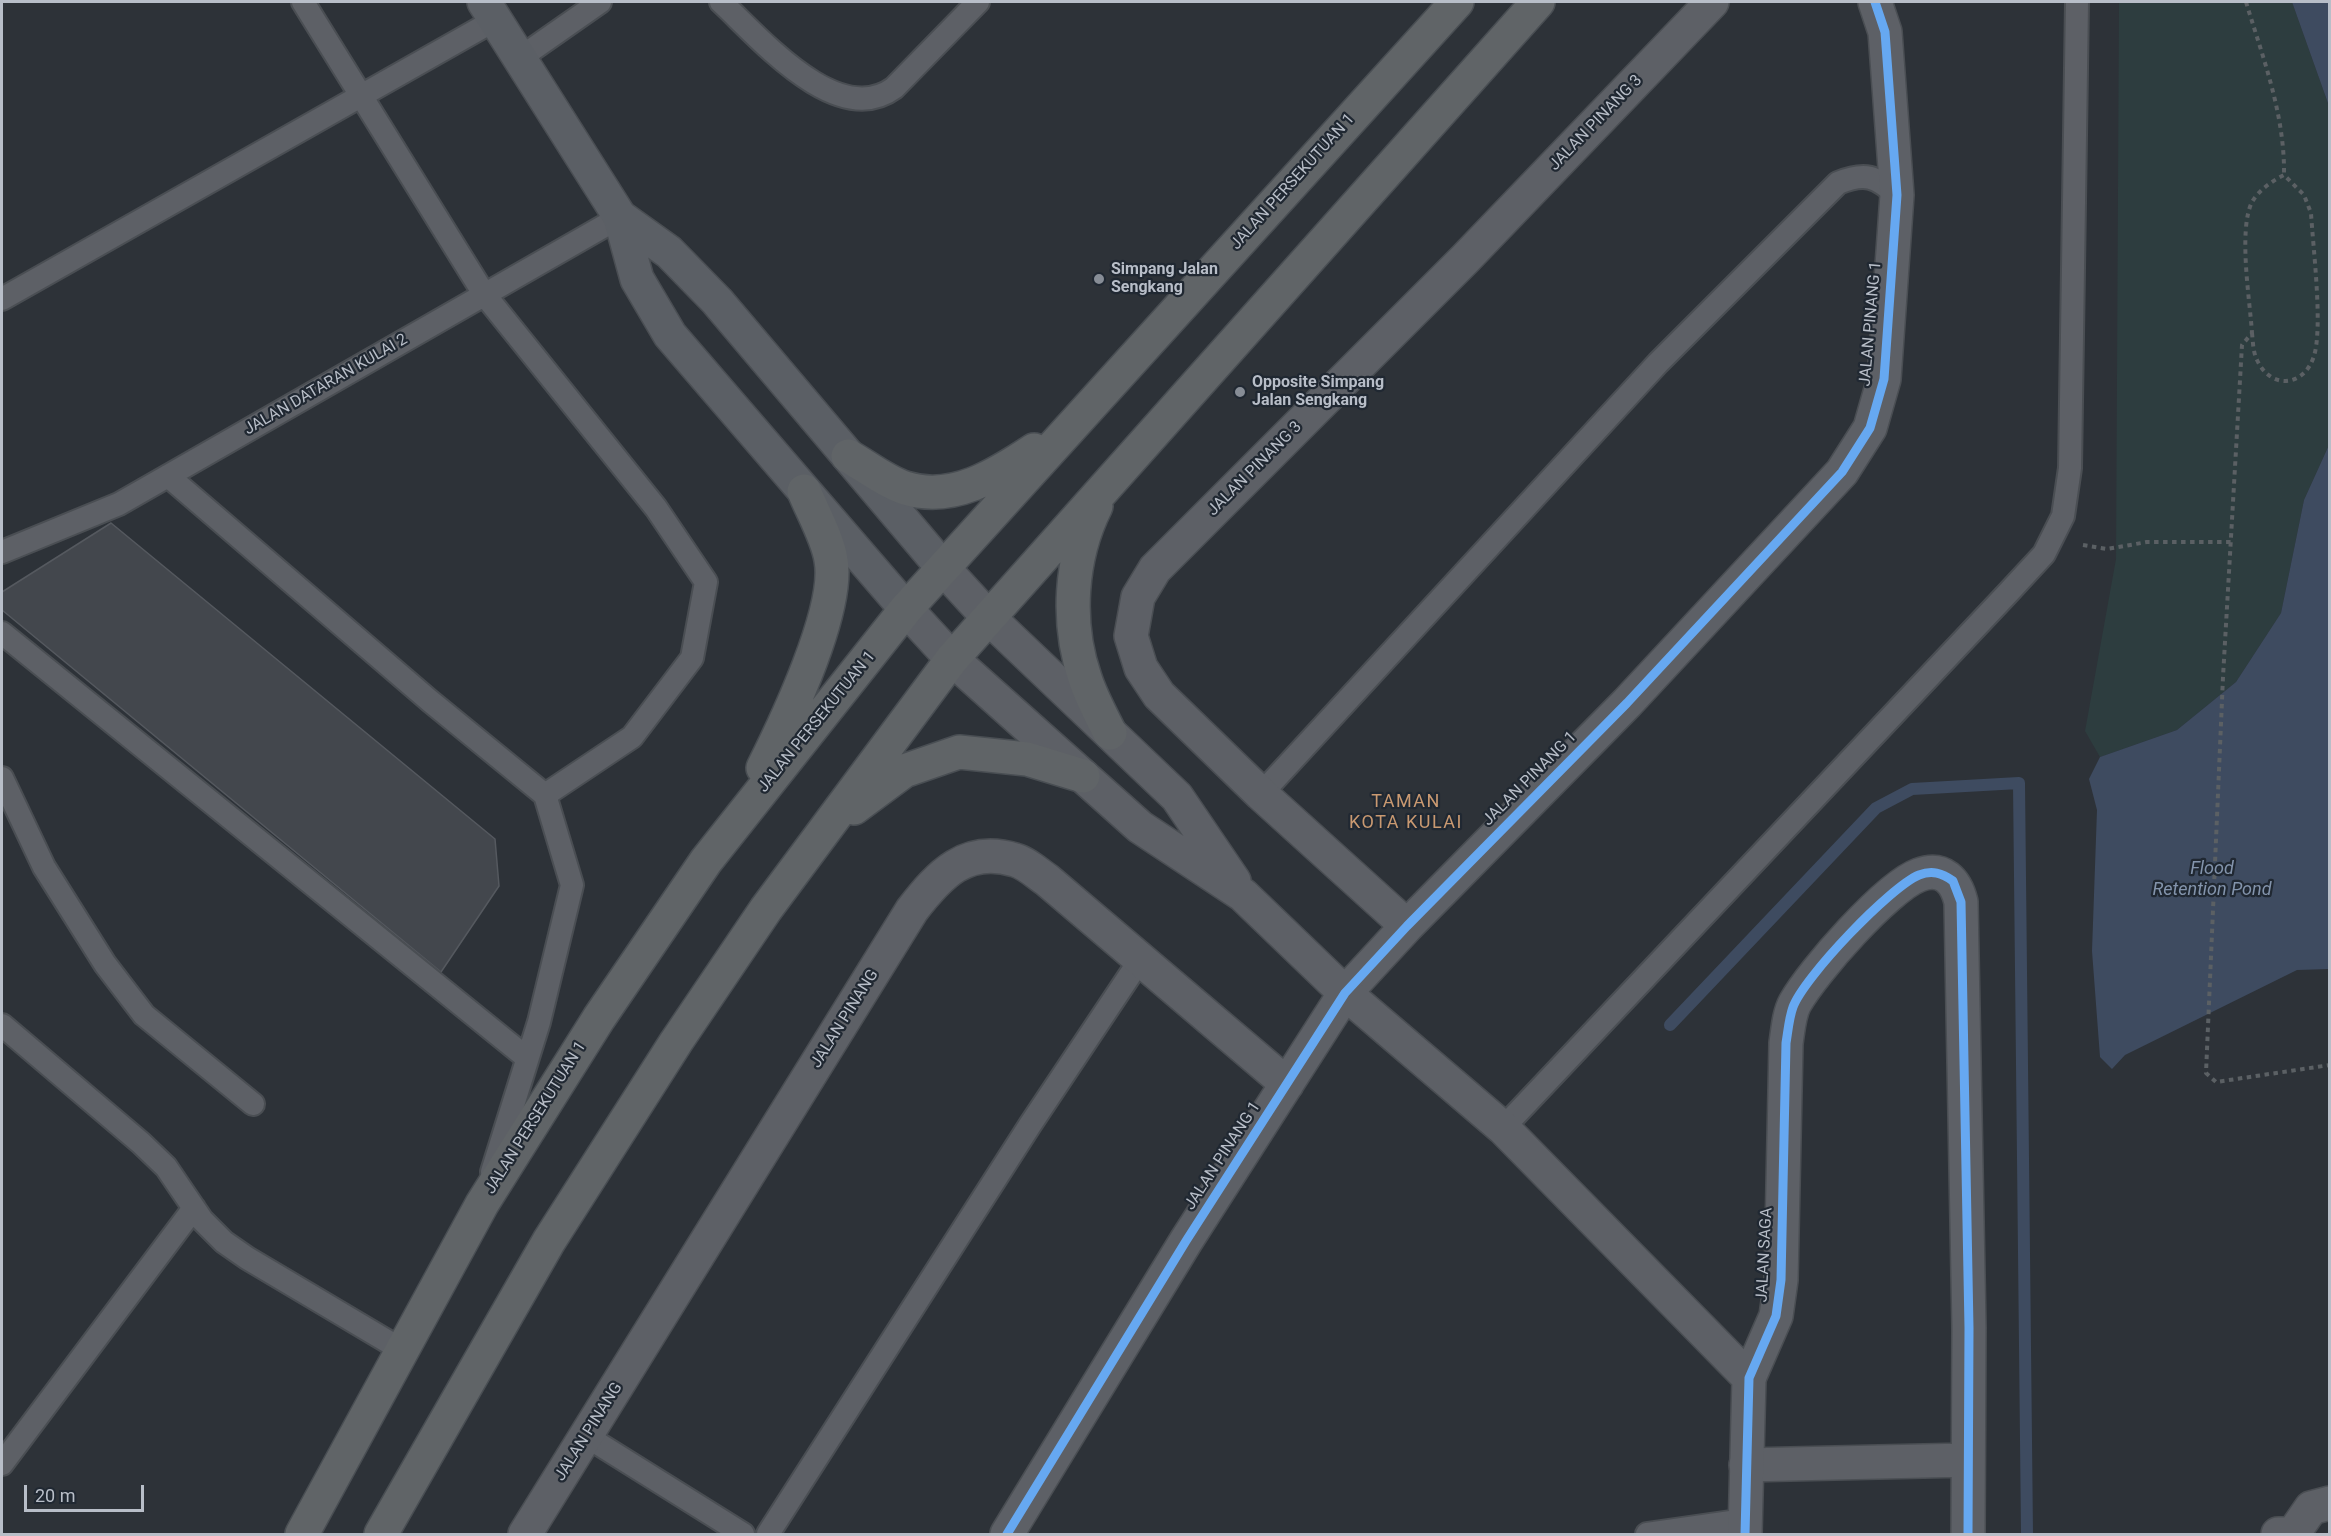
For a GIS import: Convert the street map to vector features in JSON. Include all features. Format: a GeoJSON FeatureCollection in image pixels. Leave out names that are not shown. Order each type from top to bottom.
{"type":"FeatureCollection","features":[{"type":"Feature","properties":{"kind":"highway","name":"JALAN PERSEKUTUAN 1"},"geometry":{"type":"LineString","coordinates":[[302,1534],[482,1204],[599,1018],[706,861],[906,609],[1457,2]]}},
{"type":"Feature","properties":{"kind":"highway"},"geometry":{"type":"LineString","coordinates":[[381,1534],[549,1241],[676,1042],[766,909],[952,658],[1538,2]]}},
{"type":"Feature","properties":{"kind":"highway"},"geometry":{"type":"LineString","coordinates":[[848,456],[904,488],[945,492],[989,480],[1072,426]]}},
{"type":"Feature","properties":{"kind":"highway"},"geometry":{"type":"LineString","coordinates":[[1108,483],[1084,531],[1075,577],[1074,628],[1085,678],[1110,733]]}},
{"type":"Feature","properties":{"kind":"highway"},"geometry":{"type":"LineString","coordinates":[[739,819],[779,735],[828,608],[831,560],[804,491]]}},
{"type":"Feature","properties":{"kind":"highway"},"geometry":{"type":"LineString","coordinates":[[823,833],[904,771],[959,752],[1027,759],[1083,776]]}},
{"type":"Feature","properties":{"kind":"main road"},"geometry":{"type":"LineString","coordinates":[[490,11],[620,217],[637,279],[670,335],[906,609]]}},
{"type":"Feature","properties":{"kind":"main road"},"geometry":{"type":"LineString","coordinates":[[620,217],[669,252],[710,293],[943,568]]}},
{"type":"Feature","properties":{"kind":"street","name":"JALAN PINANG 3"},"geometry":{"type":"LineString","coordinates":[[1407,926],[1261,794],[1159,695],[1141,668],[1131,636],[1138,597],[1155,569],[1465,259],[1712,2]]}},
{"type":"Feature","properties":{"kind":"street","name":"JALAN PINANG 1"},"geometry":{"type":"LineString","coordinates":[[1007,1534],[1186,1241],[1345,993],[1407,926],[1627,703],[1842,472],[1870,428],[1884,379],[1897,195],[1885,32],[1875,2]]}},
{"type":"Feature","properties":{"kind":"street"},"geometry":{"type":"LineString","coordinates":[[943,568],[988,617],[1176,797],[1244,895]]}},
{"type":"Feature","properties":{"kind":"street"},"geometry":{"type":"LineString","coordinates":[[906,609],[952,658],[1140,827],[1244,895],[1345,993],[1503,1128],[1749,1378]]}},
{"type":"Feature","properties":{"kind":"street","name":"JALAN PINANG"},"geometry":{"type":"LineString","coordinates":[[525,1534],[912,910],[937,878],[962,861],[994,856],[1018,860],[1047,880],[1287,1084]]}},
{"type":"Feature","properties":{"kind":"street","name":"JALAN SAGA"},"geometry":{"type":"LineString","coordinates":[[1745,1527],[1749,1378],[1776,1316],[1782,1280],[1786,1043],[1793,1006],[1807,982],[1880,904],[1917,876],[1936,872],[1953,881],[1961,902],[1964,977],[1968,1534]]}},
{"type":"Feature","properties":{"kind":"street"},"geometry":{"type":"LineString","coordinates":[[1746,1465],[1968,1460]]}},
{"type":"Feature","properties":{"kind":"street"},"geometry":{"type":"LineString","coordinates":[[2278,1534],[2293,1534],[2311,1508],[2330,1503]]}},
{"type":"Feature","properties":{"kind":"lane"},"geometry":{"type":"LineString","coordinates":[[303,2],[484,294],[656,508],[706,582],[692,658],[632,737],[545,795]]}},
{"type":"Feature","properties":{"kind":"lane"},"geometry":{"type":"LineString","coordinates":[[520,58],[600,2]]}},
{"type":"Feature","properties":{"kind":"lane"},"geometry":{"type":"LineString","coordinates":[[721,2],[801,75],[838,94],[866,98],[877,97],[894,88],[978,2]]}},
{"type":"Feature","properties":{"kind":"lane"},"geometry":{"type":"LineString","coordinates":[[1503,1128],[2044,554],[2064,516],[2070,468],[2077,2]]}},
{"type":"Feature","properties":{"kind":"lane"},"geometry":{"type":"LineString","coordinates":[[2,299],[360,96],[490,11]]}},
{"type":"Feature","properties":{"kind":"lane"},"geometry":{"type":"LineString","coordinates":[[1261,794],[1658,363],[1838,183],[1857,176],[1881,180],[1897,195]]}},
{"type":"Feature","properties":{"kind":"lane","name":"JALAN DATARAN KULAI 2"},"geometry":{"type":"LineString","coordinates":[[2,552],[119,504],[620,217]]}},
{"type":"Feature","properties":{"kind":"lane"},"geometry":{"type":"LineString","coordinates":[[168,476],[430,701],[545,795],[572,885],[539,1022],[482,1204]]}},
{"type":"Feature","properties":{"kind":"lane"},"geometry":{"type":"LineString","coordinates":[[2,633],[527,1058]]}},
{"type":"Feature","properties":{"kind":"lane"},"geometry":{"type":"LineString","coordinates":[[2,778],[44,867],[118,981],[144,1015],[253,1104]]}},
{"type":"Feature","properties":{"kind":"lane"},"geometry":{"type":"LineString","coordinates":[[768,1534],[1024,1135],[1140,960]]}},
{"type":"Feature","properties":{"kind":"lane"},"geometry":{"type":"LineString","coordinates":[[2,1025],[166,1167],[194,1208],[224,1242],[402,1350]]}},
{"type":"Feature","properties":{"kind":"lane"},"geometry":{"type":"LineString","coordinates":[[2,1464],[194,1208]]}},
{"type":"Feature","properties":{"kind":"lane"},"geometry":{"type":"LineString","coordinates":[[586,1436],[743,1534]]}},
{"type":"Feature","properties":{"kind":"lane"},"geometry":{"type":"LineString","coordinates":[[1647,1534],[1745,1527]]}},
{"type":"Feature","properties":{"kind":"path"},"geometry":{"type":"LineString","coordinates":[[2246,2],[2276,101],[2284,147],[2284,175],[2304,195],[2311,213],[2317,330],[2314,355],[2307,371],[2294,381],[2280,381],[2270,375],[2258,362],[2252,333],[2246,256],[2248,218],[2252,202],[2270,182],[2284,175]]}},
{"type":"Feature","properties":{"kind":"path"},"geometry":{"type":"LineString","coordinates":[[2252,333],[2242,345],[2223,677],[2206,1073],[2216,1082],[2330,1065]]}},
{"type":"Feature","properties":{"kind":"path"},"geometry":{"type":"LineString","coordinates":[[2054,534],[2081,545],[2107,549],[2147,542],[2231,542]]}},
{"type":"Feature","properties":{"kind":"shaded area"},"geometry":{"type":"Polygon","coordinates":[[[2119,2],[2292,2],[2329,106],[2329,445],[2304,500],[2281,613],[2236,682],[2177,730],[2100,757],[2085,731],[2116,559],[2119,2]]]}},
{"type":"Feature","properties":{"kind":"water"},"geometry":{"type":"Polygon","coordinates":[[[2292,2],[2329,2],[2329,106],[2292,2]]]}},
{"type":"Feature","properties":{"kind":"water","name":"Flood Retention Pond"},"geometry":{"type":"Polygon","coordinates":[[[2329,445],[2329,969],[2297,970],[2125,1055],[2112,1069],[2100,1057],[2092,951],[2097,810],[2089,779],[2100,757],[2177,730],[2236,682],[2281,613],[2304,500],[2329,445]]]}},
{"type":"Feature","properties":{"kind":"building"},"geometry":{"type":"Polygon","coordinates":[[[111,523],[495,839],[499,886],[441,972],[2,610],[2,592],[111,523]]]}},
{"type":"Feature","properties":{"kind":"waterway"},"geometry":{"type":"LineString","coordinates":[[1670,1025],[1876,808],[1912,789],[2019,783],[2027,1534]]}},
{"type":"Feature","properties":{"kind":"cycle path"},"geometry":{"type":"LineString","coordinates":[[1007,1534],[1186,1241],[1345,993],[1407,926],[1627,703],[1842,472],[1870,428],[1884,379],[1897,195],[1885,32],[1875,2]]}},
{"type":"Feature","properties":{"kind":"cycle path"},"geometry":{"type":"LineString","coordinates":[[1745,1534],[1749,1378],[1776,1316],[1781,1280],[1786,1043],[1793,1007],[1813,975],[1849,934],[1889,896],[1924,873],[1941,874],[1953,881],[1961,902],[1969,1328],[1968,1534]]}},
{"type":"Feature","properties":{"kind":"place","name":"Simpang Jalan Sengkang"},"geometry":{"type":"Point","coordinates":[1099,279]}},
{"type":"Feature","properties":{"kind":"place","name":"Opposite Simpang Jalan Sengkang"},"geometry":{"type":"Point","coordinates":[1240,392]}},
{"type":"Feature","properties":{"kind":"district","name":"TAMAN KOTA KULAI"},"geometry":{"type":"Point","coordinates":[1406,812]}}]}
